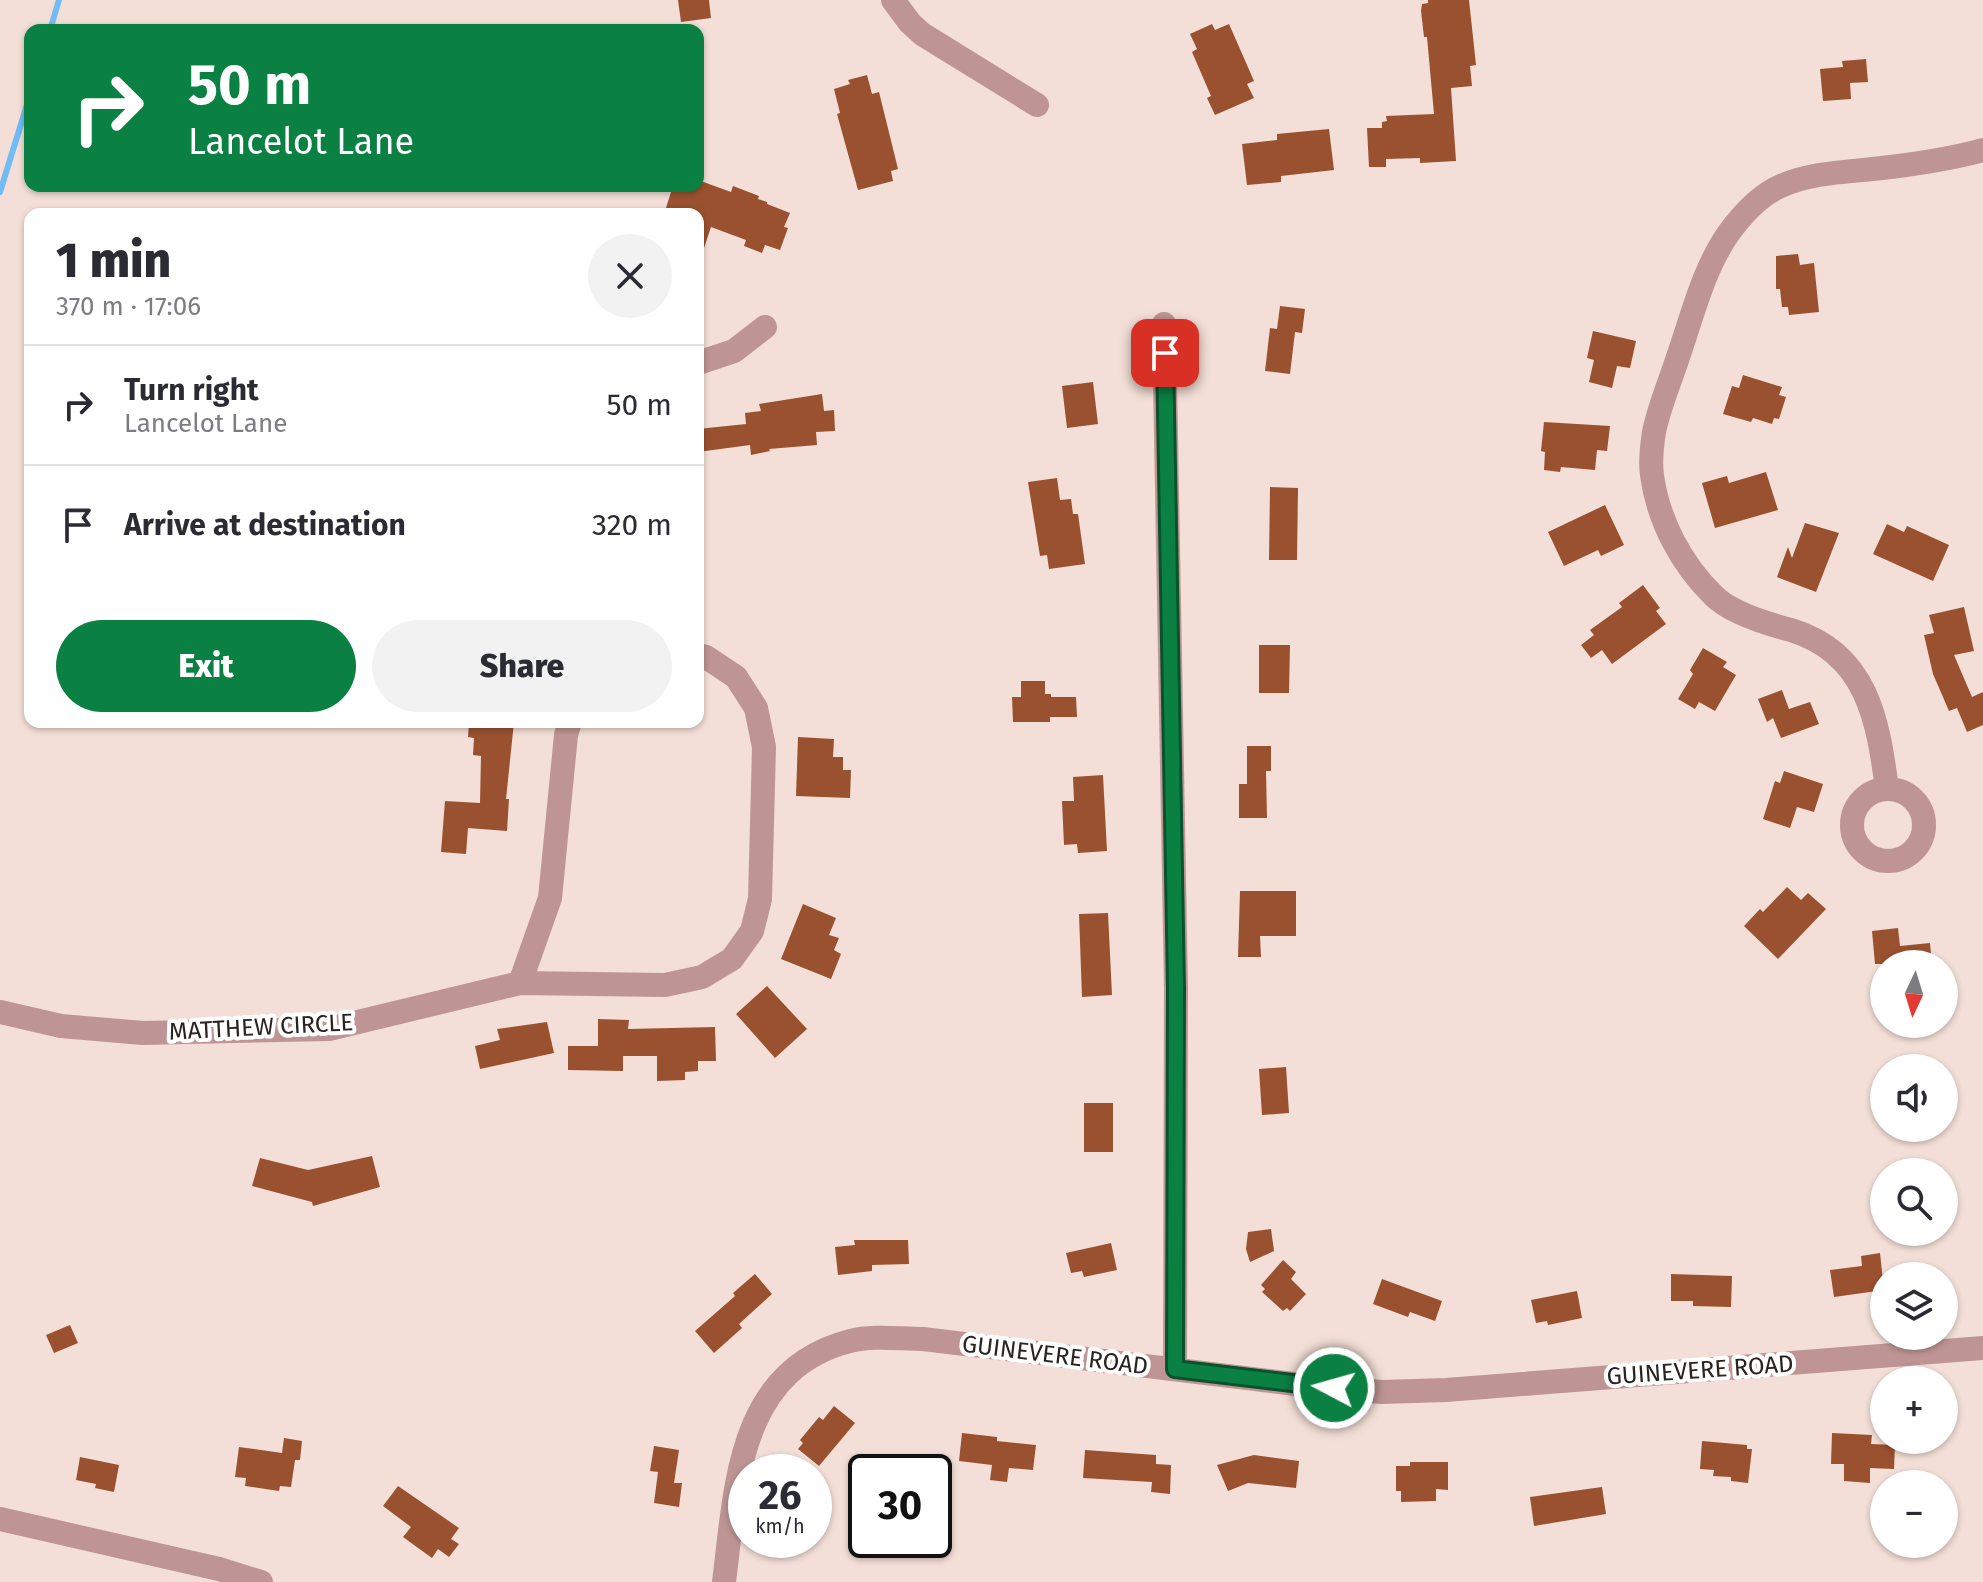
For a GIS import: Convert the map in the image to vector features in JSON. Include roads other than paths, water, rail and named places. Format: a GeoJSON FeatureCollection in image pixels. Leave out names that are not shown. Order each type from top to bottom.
{"type":"FeatureCollection","features":[{"type":"Feature","properties":{"kind":"street"},"geometry":{"type":"LineString","coordinates":[[893,0],[922,34],[1037,105]]}},
{"type":"Feature","properties":{"kind":"street"},"geometry":{"type":"LineString","coordinates":[[1887,789],[1877,724],[1869,697],[1845,664],[1809,636],[1758,621],[1716,599],[1682,557],[1660,515],[1651,471],[1654,432],[1705,280],[1727,236],[1752,205],[1780,186],[1823,174],[1940,161],[1983,150]]}},
{"type":"Feature","properties":{"kind":"street"},"geometry":{"type":"LineString","coordinates":[[1164,324],[1176,988],[1175,1369]]}},
{"type":"Feature","properties":{"kind":"street"},"geometry":{"type":"LineString","coordinates":[[704,361],[734,351],[765,327]]}},
{"type":"Feature","properties":{"kind":"street","name":"MATTHEW CIRCLE"},"geometry":{"type":"LineString","coordinates":[[0,1012],[61,1026],[129,1033],[329,1029],[520,983],[665,985],[702,977],[732,959],[752,931],[760,899],[764,747],[756,708],[736,677],[704,656]]}},
{"type":"Feature","properties":{"kind":"street"},"geometry":{"type":"LineString","coordinates":[[520,983],[550,898],[568,728]]}},
{"type":"Feature","properties":{"kind":"street","name":"GUINEVERE ROAD"},"geometry":{"type":"LineString","coordinates":[[724,1582],[736,1485],[749,1434],[759,1410],[788,1374],[821,1352],[852,1340],[923,1339],[1311,1386],[1403,1392],[1983,1348]]}},
{"type":"Feature","properties":{"kind":"street"},"geometry":{"type":"LineString","coordinates":[[0,1519],[219,1569],[261,1582]]}},
{"type":"Feature","properties":{"kind":"waterway"},"geometry":{"type":"LineString","coordinates":[[52,24],[59,0]]}},
{"type":"Feature","properties":{"kind":"waterway"},"geometry":{"type":"LineString","coordinates":[[0,192],[24,114]]}}]}
